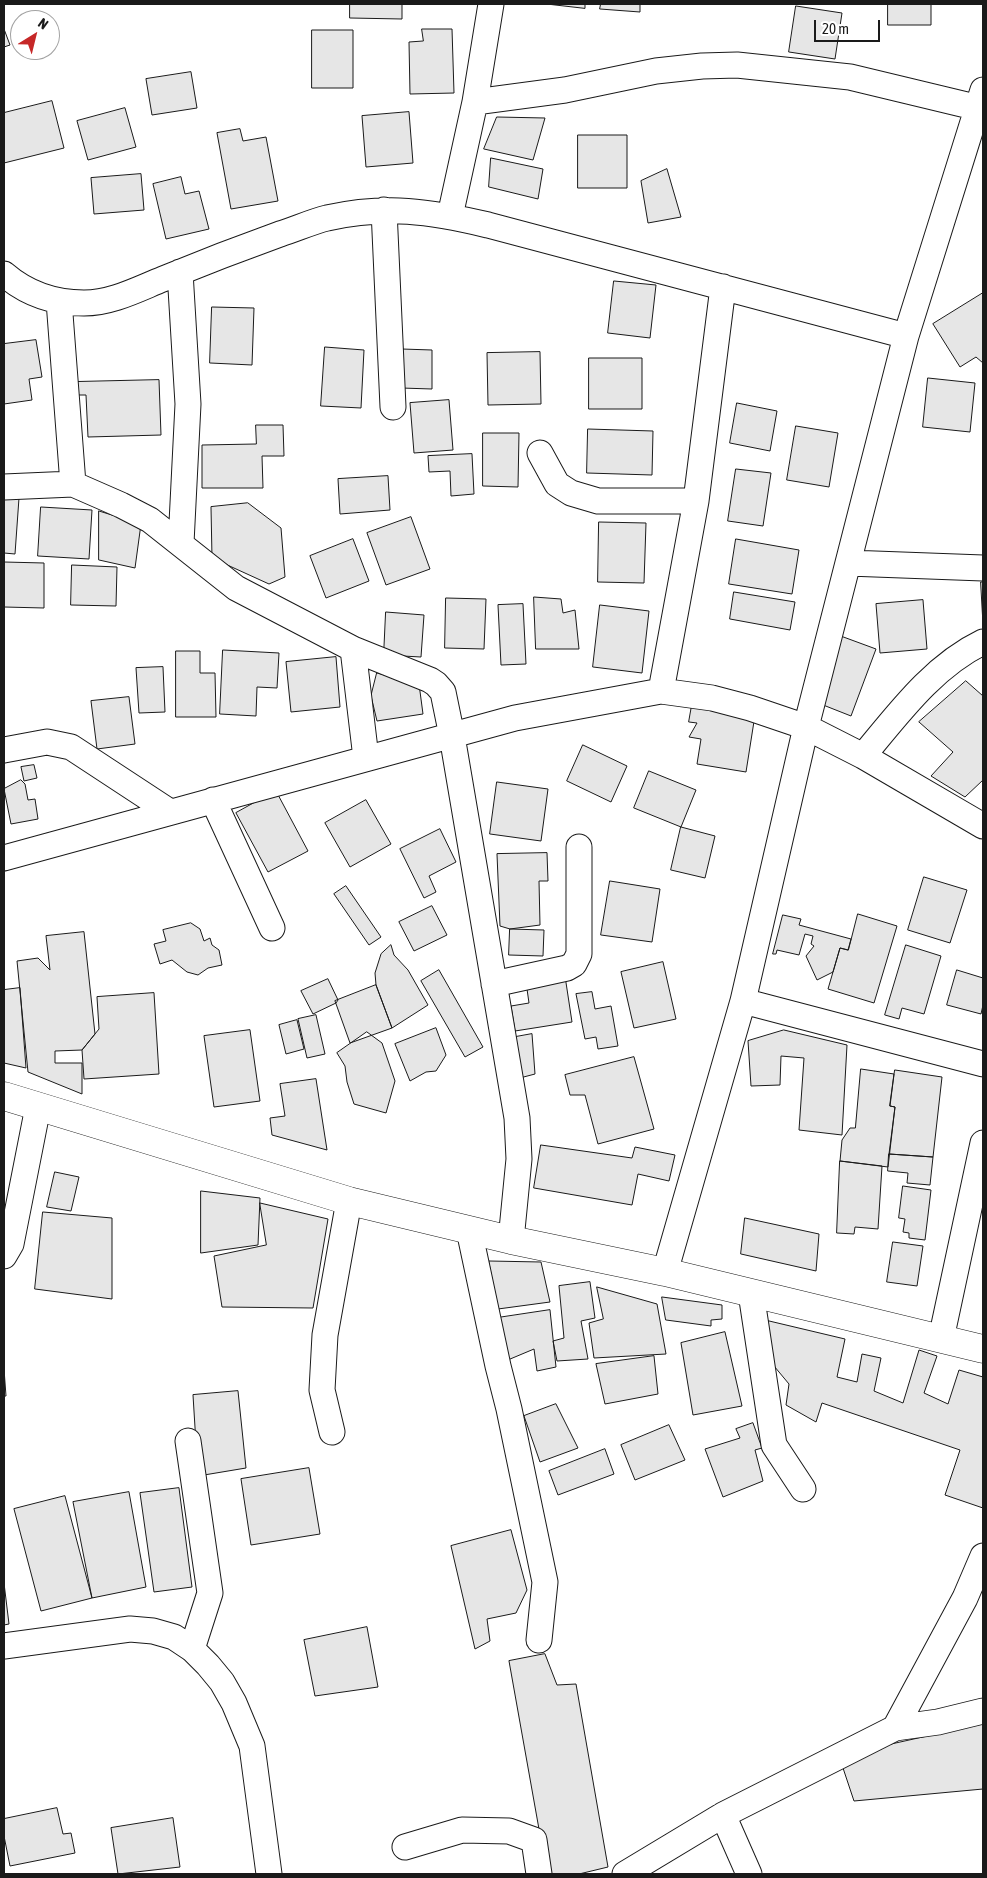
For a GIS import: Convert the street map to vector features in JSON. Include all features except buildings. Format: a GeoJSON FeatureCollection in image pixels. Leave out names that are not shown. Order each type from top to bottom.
{"type":"FeatureCollection","features":[{"type":"Feature","properties":{"kind":"main road"},"geometry":{"type":"LineString","coordinates":[[4,1096],[349,1200],[511,1240],[665,1272],[983,1349]]}},
{"type":"Feature","properties":{"kind":"street"},"geometry":{"type":"LineString","coordinates":[[450,216],[475,102],[491,4]]}},
{"type":"Feature","properties":{"kind":"street"},"geometry":{"type":"LineString","coordinates":[[475,102],[565,90],[656,71],[737,64],[850,77],[982,102],[906,336],[806,727],[743,1001],[665,1272]]}},
{"type":"Feature","properties":{"kind":"street"},"geometry":{"type":"LineString","coordinates":[[4,274],[14,283],[35,294],[59,301],[84,303],[112,300],[243,247],[325,219],[384,210],[416,211],[450,216],[906,336]]}},
{"type":"Feature","properties":{"kind":"street"},"geometry":{"type":"LineString","coordinates":[[384,210],[393,407]]}},
{"type":"Feature","properties":{"kind":"street"},"geometry":{"type":"LineString","coordinates":[[180,272],[188,404],[181,542]]}},
{"type":"Feature","properties":{"kind":"street"},"geometry":{"type":"LineString","coordinates":[[661,691],[696,501],[723,287]]}},
{"type":"Feature","properties":{"kind":"street"},"geometry":{"type":"LineString","coordinates":[[59,301],[73,484]]}},
{"type":"Feature","properties":{"kind":"street"},"geometry":{"type":"LineString","coordinates":[[540,453],[557,484],[571,493],[598,501],[696,501]]}},
{"type":"Feature","properties":{"kind":"street"},"geometry":{"type":"LineString","coordinates":[[4,487],[73,484],[121,505],[150,520],[181,542],[208,567],[236,588],[352,649],[430,680],[443,692],[517,1126],[519,1159],[511,1240]]}},
{"type":"Feature","properties":{"kind":"street"},"geometry":{"type":"LineString","coordinates":[[848,563],[983,568]]}},
{"type":"Feature","properties":{"kind":"street"},"geometry":{"type":"LineString","coordinates":[[863,756],[920,689],[964,652],[983,642]]}},
{"type":"Feature","properties":{"kind":"street"},"geometry":{"type":"LineString","coordinates":[[352,649],[366,758]]}},
{"type":"Feature","properties":{"kind":"street"},"geometry":{"type":"LineString","coordinates":[[4,858],[515,718],[661,691],[712,698],[750,708],[806,727],[863,756],[983,826]]}},
{"type":"Feature","properties":{"kind":"street"},"geometry":{"type":"LineString","coordinates":[[4,750],[48,742],[71,747],[170,812]]}},
{"type":"Feature","properties":{"kind":"street"},"geometry":{"type":"LineString","coordinates":[[213,800],[272,928]]}},
{"type":"Feature","properties":{"kind":"street"},"geometry":{"type":"LineString","coordinates":[[494,984],[567,968],[574,964],[579,954],[579,847]]}},
{"type":"Feature","properties":{"kind":"street"},"geometry":{"type":"LineString","coordinates":[[743,1001],[983,1064]]}},
{"type":"Feature","properties":{"kind":"street"},"geometry":{"type":"LineString","coordinates":[[4,1256],[11,1244],[38,1107]]}},
{"type":"Feature","properties":{"kind":"street"},"geometry":{"type":"LineString","coordinates":[[942,1339],[983,1143]]}},
{"type":"Feature","properties":{"kind":"street"},"geometry":{"type":"LineString","coordinates":[[332,1432],[322,1390],[325,1336],[349,1200]]}},
{"type":"Feature","properties":{"kind":"street"},"geometry":{"type":"LineString","coordinates":[[469,1230],[545,1582],[539,1640]]}},
{"type":"Feature","properties":{"kind":"street"},"geometry":{"type":"LineString","coordinates":[[752,1294],[774,1445],[803,1489]]}},
{"type":"Feature","properties":{"kind":"street"},"geometry":{"type":"LineString","coordinates":[[188,1441],[210,1593],[192,1649]]}},
{"type":"Feature","properties":{"kind":"street"},"geometry":{"type":"LineString","coordinates":[[895,1728],[965,1598],[983,1556]]}},
{"type":"Feature","properties":{"kind":"street"},"geometry":{"type":"LineString","coordinates":[[4,1646],[130,1629],[153,1631],[174,1637],[192,1649],[222,1682],[234,1703],[252,1746],[269,1874]]}},
{"type":"Feature","properties":{"kind":"street"},"geometry":{"type":"LineString","coordinates":[[625,1874],[724,1815],[895,1728],[938,1722],[983,1711]]}},
{"type":"Feature","properties":{"kind":"street"},"geometry":{"type":"LineString","coordinates":[[724,1815],[749,1874]]}},
{"type":"Feature","properties":{"kind":"street"},"geometry":{"type":"LineString","coordinates":[[406,1847],[462,1830],[509,1831],[534,1840],[539,1874]]}}]}
